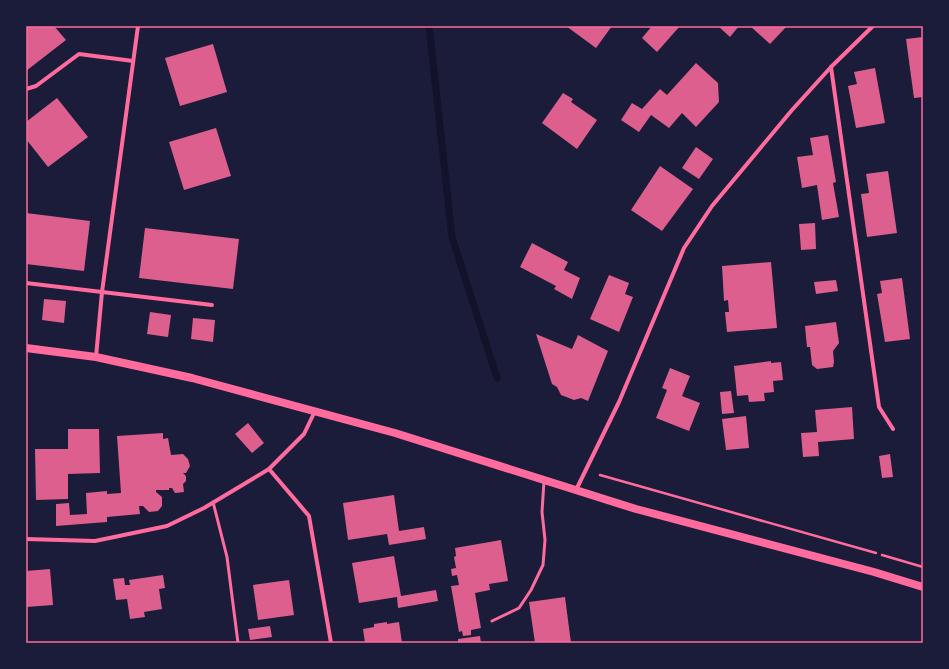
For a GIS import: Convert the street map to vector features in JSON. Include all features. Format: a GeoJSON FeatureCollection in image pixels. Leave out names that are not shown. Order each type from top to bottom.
{"type":"FeatureCollection","features":[{"type":"Feature","properties":{"kind":"main road"},"geometry":{"type":"LineString","coordinates":[[26,348],[96,357],[192,378],[395,433],[636,509],[874,572],[923,587]]}},
{"type":"Feature","properties":{"kind":"street"},"geometry":{"type":"LineString","coordinates":[[96,357],[102,292],[138,26]]}},
{"type":"Feature","properties":{"kind":"street"},"geometry":{"type":"LineString","coordinates":[[576,490],[619,402],[684,248],[712,206],[792,110],[831,67],[873,26]]}},
{"type":"Feature","properties":{"kind":"street"},"geometry":{"type":"LineString","coordinates":[[26,89],[36,86],[79,54],[133,61]]}},
{"type":"Feature","properties":{"kind":"street"},"geometry":{"type":"LineString","coordinates":[[831,67],[879,407],[893,429]]}},
{"type":"Feature","properties":{"kind":"street"},"geometry":{"type":"LineString","coordinates":[[26,283],[212,305]]}},
{"type":"Feature","properties":{"kind":"street"},"geometry":{"type":"LineString","coordinates":[[26,539],[95,541],[167,526],[213,502],[269,469],[304,434],[315,411]]}},
{"type":"Feature","properties":{"kind":"street"},"geometry":{"type":"LineString","coordinates":[[269,469],[309,516],[331,643]]}},
{"type":"Feature","properties":{"kind":"lane"},"geometry":{"type":"LineString","coordinates":[[492,621],[519,608],[531,590],[543,565],[545,540],[542,512],[544,481]]}},
{"type":"Feature","properties":{"kind":"lane"},"geometry":{"type":"LineString","coordinates":[[213,502],[227,557],[238,643]]}},
{"type":"Feature","properties":{"kind":"path"},"geometry":{"type":"LineString","coordinates":[[586,471],[923,566]]}},
{"type":"Feature","properties":{"kind":"building"},"geometry":{"type":"Polygon","coordinates":[[[26,26],[54,26],[66,40],[26,71],[26,26]]]}},
{"type":"Feature","properties":{"kind":"building"},"geometry":{"type":"Polygon","coordinates":[[[566,26],[612,26],[596,48],[566,26]]]}},
{"type":"Feature","properties":{"kind":"building"},"geometry":{"type":"Polygon","coordinates":[[[652,26],[680,26],[657,52],[642,38],[652,26]]]}},
{"type":"Feature","properties":{"kind":"building"},"geometry":{"type":"Polygon","coordinates":[[[718,26],[739,26],[730,37],[718,26]]]}},
{"type":"Feature","properties":{"kind":"building"},"geometry":{"type":"Polygon","coordinates":[[[750,26],[787,26],[770,44],[750,26]]]}},
{"type":"Feature","properties":{"kind":"building"},"geometry":{"type":"Polygon","coordinates":[[[923,37],[923,97],[914,98],[906,39],[923,37]]]}},
{"type":"Feature","properties":{"kind":"building"},"geometry":{"type":"Polygon","coordinates":[[[213,44],[227,92],[180,106],[165,58],[213,44]]]}},
{"type":"Feature","properties":{"kind":"building"},"geometry":{"type":"Polygon","coordinates":[[[696,63],[718,83],[719,102],[696,127],[682,113],[669,128],[651,115],[639,132],[621,120],[632,103],[642,109],[660,89],[667,95],[696,63]]]}},
{"type":"Feature","properties":{"kind":"building"},"geometry":{"type":"Polygon","coordinates":[[[875,68],[885,123],[856,128],[848,86],[857,84],[854,72],[875,68]]]}},
{"type":"Feature","properties":{"kind":"building"},"geometry":{"type":"Polygon","coordinates":[[[563,93],[573,99],[571,102],[597,120],[577,149],[542,123],[563,93]]]}},
{"type":"Feature","properties":{"kind":"building"},"geometry":{"type":"Polygon","coordinates":[[[57,98],[88,137],[48,167],[26,139],[26,122],[57,98]]]}},
{"type":"Feature","properties":{"kind":"building"},"geometry":{"type":"Polygon","coordinates":[[[216,128],[231,176],[184,190],[169,142],[216,128]]]}},
{"type":"Feature","properties":{"kind":"building"},"geometry":{"type":"Polygon","coordinates":[[[828,135],[836,182],[833,183],[839,217],[822,220],[817,185],[802,188],[797,157],[813,155],[810,138],[828,135]]]}},
{"type":"Feature","properties":{"kind":"building"},"geometry":{"type":"Polygon","coordinates":[[[696,147],[713,159],[699,179],[682,168],[696,147]]]}},
{"type":"Feature","properties":{"kind":"building"},"geometry":{"type":"Polygon","coordinates":[[[660,166],[693,189],[662,231],[631,210],[660,166]]]}},
{"type":"Feature","properties":{"kind":"building"},"geometry":{"type":"Polygon","coordinates":[[[888,171],[897,233],[867,237],[861,194],[869,193],[866,174],[888,171]]]}},
{"type":"Feature","properties":{"kind":"building"},"geometry":{"type":"Polygon","coordinates":[[[26,213],[90,221],[84,271],[26,264],[26,213]]]}},
{"type":"Feature","properties":{"kind":"building"},"geometry":{"type":"Polygon","coordinates":[[[815,223],[816,249],[801,250],[799,224],[815,223]]]}},
{"type":"Feature","properties":{"kind":"building"},"geometry":{"type":"Polygon","coordinates":[[[145,228],[239,239],[233,289],[139,278],[145,228]]]}},
{"type":"Feature","properties":{"kind":"building"},"geometry":{"type":"Polygon","coordinates":[[[532,243],[568,262],[564,270],[580,278],[572,299],[554,289],[556,286],[520,267],[532,243]]]}},
{"type":"Feature","properties":{"kind":"building"},"geometry":{"type":"Polygon","coordinates":[[[771,262],[777,328],[727,332],[725,312],[729,312],[728,300],[724,301],[722,266],[771,262]]]}},
{"type":"Feature","properties":{"kind":"building"},"geometry":{"type":"Polygon","coordinates":[[[609,275],[629,283],[625,294],[633,297],[619,332],[590,319],[609,275]]]}},
{"type":"Feature","properties":{"kind":"building"},"geometry":{"type":"Polygon","coordinates":[[[902,278],[910,339],[885,342],[877,294],[882,293],[880,281],[902,278]]]}},
{"type":"Feature","properties":{"kind":"building"},"geometry":{"type":"Polygon","coordinates":[[[836,280],[838,291],[816,294],[814,282],[836,280]]]}},
{"type":"Feature","properties":{"kind":"building"},"geometry":{"type":"Polygon","coordinates":[[[44,299],[66,301],[64,323],[42,320],[44,299]]]}},
{"type":"Feature","properties":{"kind":"building"},"geometry":{"type":"Polygon","coordinates":[[[150,312],[171,315],[168,337],[147,334],[150,312]]]}},
{"type":"Feature","properties":{"kind":"building"},"geometry":{"type":"Polygon","coordinates":[[[193,318],[215,320],[213,342],[191,339],[193,318]]]}},
{"type":"Feature","properties":{"kind":"building"},"geometry":{"type":"Polygon","coordinates":[[[836,322],[839,343],[833,351],[833,367],[817,369],[812,365],[810,347],[807,347],[805,326],[836,322]]]}},
{"type":"Feature","properties":{"kind":"building"},"geometry":{"type":"Polygon","coordinates":[[[536,334],[572,349],[578,335],[608,351],[588,401],[581,398],[574,400],[561,395],[557,387],[552,384],[536,334]]]}},
{"type":"Feature","properties":{"kind":"building"},"geometry":{"type":"Polygon","coordinates":[[[771,361],[771,363],[781,362],[783,380],[773,381],[774,392],[764,393],[765,401],[749,402],[748,395],[737,396],[734,366],[771,361]]]}},
{"type":"Feature","properties":{"kind":"building"},"geometry":{"type":"Polygon","coordinates":[[[670,368],[690,376],[682,396],[700,403],[689,431],[656,418],[667,390],[662,388],[670,368]]]}},
{"type":"Feature","properties":{"kind":"building"},"geometry":{"type":"Polygon","coordinates":[[[731,391],[734,413],[722,414],[720,392],[731,391]]]}},
{"type":"Feature","properties":{"kind":"building"},"geometry":{"type":"Polygon","coordinates":[[[852,407],[854,439],[818,442],[819,456],[803,457],[801,433],[817,432],[815,410],[852,407]]]}},
{"type":"Feature","properties":{"kind":"building"},"geometry":{"type":"Polygon","coordinates":[[[746,416],[749,448],[726,450],[722,419],[746,416]]]}},
{"type":"Feature","properties":{"kind":"building"},"geometry":{"type":"Polygon","coordinates":[[[248,423],[264,443],[252,453],[235,434],[248,423]]]}},
{"type":"Feature","properties":{"kind":"building"},"geometry":{"type":"Polygon","coordinates":[[[68,429],[99,429],[100,473],[68,474],[68,499],[36,500],[35,449],[68,449],[68,429]]]}},
{"type":"Feature","properties":{"kind":"building"},"geometry":{"type":"Polygon","coordinates":[[[163,433],[163,439],[168,438],[171,455],[183,454],[188,459],[190,466],[186,473],[183,473],[186,476],[186,481],[183,484],[184,492],[175,493],[172,488],[169,488],[169,490],[156,490],[156,492],[162,497],[162,506],[158,511],[149,512],[143,506],[139,506],[140,514],[107,517],[107,522],[56,526],[56,504],[69,503],[70,515],[87,514],[86,493],[107,491],[107,494],[121,493],[117,436],[163,433]]]}},
{"type":"Feature","properties":{"kind":"building"},"geometry":{"type":"Polygon","coordinates":[[[890,454],[893,477],[882,478],[879,456],[890,454]]]}},
{"type":"Feature","properties":{"kind":"building"},"geometry":{"type":"Polygon","coordinates":[[[394,495],[399,531],[424,527],[426,539],[389,545],[387,534],[348,540],[343,503],[394,495]]]}},
{"type":"Feature","properties":{"kind":"building"},"geometry":{"type":"Polygon","coordinates":[[[501,540],[508,581],[489,584],[490,590],[475,593],[481,628],[471,630],[471,635],[463,636],[462,631],[459,632],[451,586],[459,585],[457,575],[452,576],[451,569],[456,568],[454,557],[456,556],[455,548],[501,540]]]}},
{"type":"Feature","properties":{"kind":"building"},"geometry":{"type":"Polygon","coordinates":[[[394,556],[401,596],[436,590],[438,601],[398,608],[397,597],[359,603],[352,563],[394,556]]]}},
{"type":"Feature","properties":{"kind":"building"},"geometry":{"type":"Polygon","coordinates":[[[50,569],[53,605],[26,607],[26,571],[50,569]]]}},
{"type":"Feature","properties":{"kind":"building"},"geometry":{"type":"Polygon","coordinates":[[[163,575],[165,588],[159,589],[162,609],[144,612],[145,617],[130,619],[127,599],[116,600],[113,579],[124,578],[125,585],[130,585],[129,580],[163,575]]]}},
{"type":"Feature","properties":{"kind":"building"},"geometry":{"type":"Polygon","coordinates":[[[289,580],[294,615],[258,620],[253,585],[289,580]]]}},
{"type":"Feature","properties":{"kind":"building"},"geometry":{"type":"Polygon","coordinates":[[[565,597],[571,643],[535,643],[529,602],[565,597]]]}},
{"type":"Feature","properties":{"kind":"building"},"geometry":{"type":"Polygon","coordinates":[[[387,622],[387,624],[399,622],[402,643],[365,643],[363,629],[374,627],[374,624],[387,622]]]}},
{"type":"Feature","properties":{"kind":"building"},"geometry":{"type":"Polygon","coordinates":[[[270,626],[272,637],[250,640],[248,629],[270,626]]]}},
{"type":"Feature","properties":{"kind":"building"},"geometry":{"type":"Polygon","coordinates":[[[480,636],[481,643],[458,643],[458,639],[480,636]]]}},
{"type":"Feature","properties":{"kind":"waterway"},"geometry":{"type":"LineString","coordinates":[[429,26],[452,237],[497,378]]}}]}
